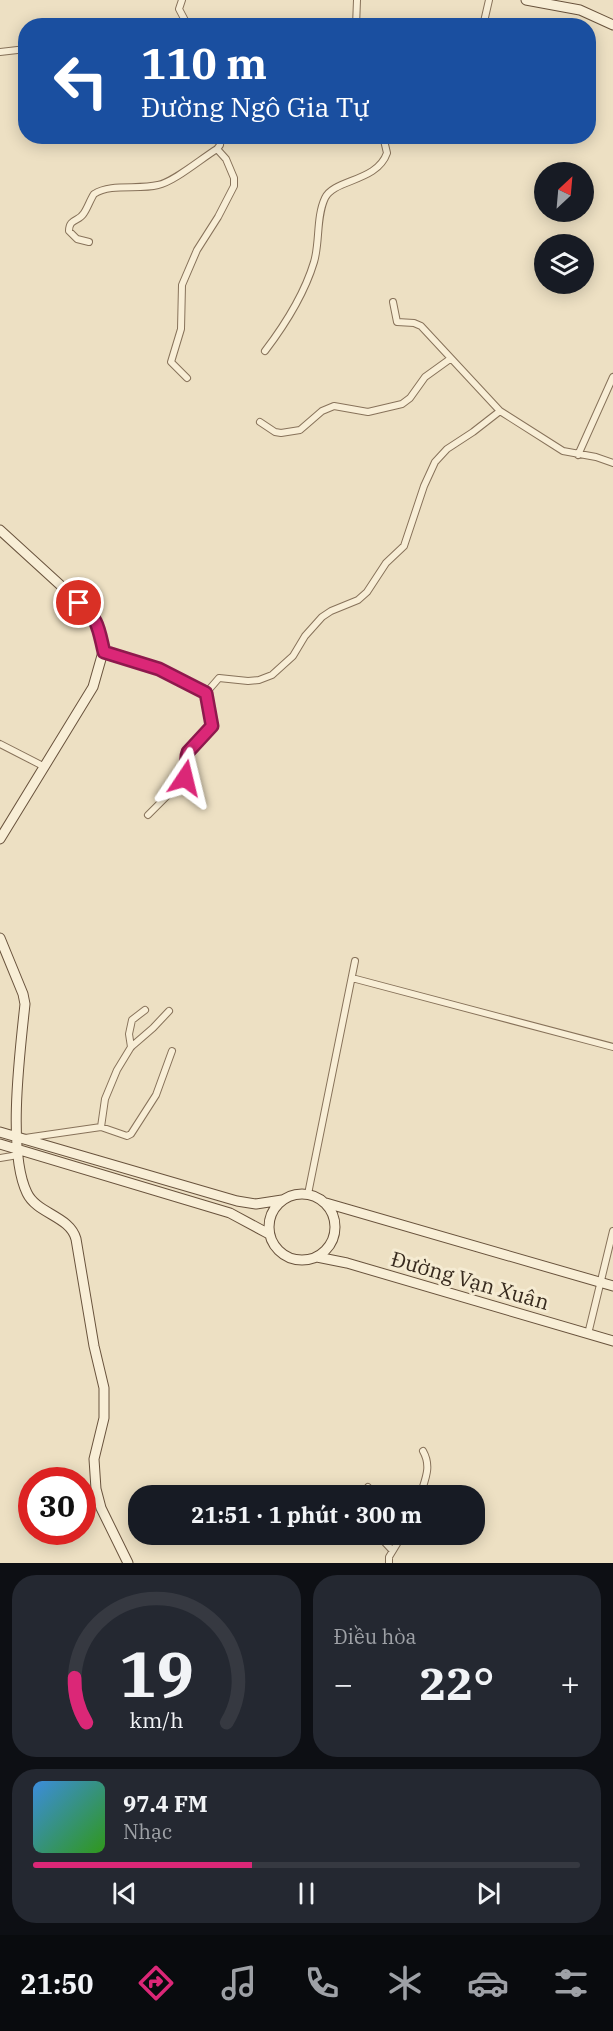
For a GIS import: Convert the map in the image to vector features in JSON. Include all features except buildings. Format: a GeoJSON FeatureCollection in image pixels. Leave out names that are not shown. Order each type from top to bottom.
{"type":"FeatureCollection","features":[{"type":"Feature","properties":{"kind":"street"},"geometry":{"type":"LineString","coordinates":[[182,0],[179,9],[184,18]]}},
{"type":"Feature","properties":{"kind":"street"},"geometry":{"type":"LineString","coordinates":[[356,18],[357,0]]}},
{"type":"Feature","properties":{"kind":"street"},"geometry":{"type":"LineString","coordinates":[[485,18],[489,0]]}},
{"type":"Feature","properties":{"kind":"street"},"geometry":{"type":"LineString","coordinates":[[526,0],[580,10],[611,24]]}},
{"type":"Feature","properties":{"kind":"street"},"geometry":{"type":"LineString","coordinates":[[0,52],[18,50]]}},
{"type":"Feature","properties":{"kind":"street"},"geometry":{"type":"LineString","coordinates":[[89,242],[72,235],[69,225],[83,215],[94,194],[104,190],[160,185],[217,149],[220,144]]}},
{"type":"Feature","properties":{"kind":"street"},"geometry":{"type":"LineString","coordinates":[[265,351],[287,320],[313,265],[325,198],[333,189],[364,177],[382,161],[387,153],[385,144]]}},
{"type":"Feature","properties":{"kind":"street"},"geometry":{"type":"LineString","coordinates":[[187,378],[171,362],[181,329],[182,287],[197,250],[218,218],[234,186],[234,178],[226,159],[217,149]]}},
{"type":"Feature","properties":{"kind":"street"},"geometry":{"type":"LineString","coordinates":[[393,302],[397,322],[418,324],[500,411],[563,451],[596,457],[613,463]]}},
{"type":"Feature","properties":{"kind":"street"},"geometry":{"type":"LineString","coordinates":[[260,422],[280,433],[300,430],[322,411],[334,406],[368,412],[402,404],[410,398],[425,376],[450,359]]}},
{"type":"Feature","properties":{"kind":"street"},"geometry":{"type":"LineString","coordinates":[[578,455],[613,377]]}},
{"type":"Feature","properties":{"kind":"street"},"geometry":{"type":"LineString","coordinates":[[206,693],[219,678],[263,679],[276,672],[292,656],[305,636],[322,617],[358,600],[368,592],[386,563],[404,546],[424,486],[435,462],[447,449],[500,411]]}},
{"type":"Feature","properties":{"kind":"street"},"geometry":{"type":"LineString","coordinates":[[0,530],[92,614],[97,622],[104,652],[93,687],[1,835]]}},
{"type":"Feature","properties":{"kind":"street"},"geometry":{"type":"LineString","coordinates":[[104,652],[159,669],[206,693]]}},
{"type":"Feature","properties":{"kind":"street"},"geometry":{"type":"LineString","coordinates":[[148,815],[185,778],[188,772],[186,757],[188,752],[212,726],[206,693]]}},
{"type":"Feature","properties":{"kind":"street"},"geometry":{"type":"LineString","coordinates":[[0,744],[45,767]]}},
{"type":"Feature","properties":{"kind":"street"},"geometry":{"type":"LineString","coordinates":[[0,938],[25,1004],[21,1137],[18,1152],[24,1185],[28,1195],[35,1203],[69,1227],[76,1239],[94,1346],[104,1388],[104,1419],[94,1460],[96,1489],[101,1508],[128,1563]]}},
{"type":"Feature","properties":{"kind":"street"},"geometry":{"type":"LineString","coordinates":[[308,1194],[355,961]]}},
{"type":"Feature","properties":{"kind":"street"},"geometry":{"type":"LineString","coordinates":[[352,978],[613,1047]]}},
{"type":"Feature","properties":{"kind":"street"},"geometry":{"type":"LineString","coordinates":[[131,1047],[129,1034],[132,1020],[145,1010]]}},
{"type":"Feature","properties":{"kind":"street"},"geometry":{"type":"LineString","coordinates":[[101,1127],[107,1092],[114,1076],[131,1047],[169,1011]]}},
{"type":"Feature","properties":{"kind":"street"},"geometry":{"type":"LineString","coordinates":[[21,1137],[101,1127],[127,1136],[131,1134],[156,1095],[172,1051]]}},
{"type":"Feature","properties":{"kind":"street"},"geometry":{"type":"LineString","coordinates":[[0,1132],[237,1202],[256,1204],[282,1200],[294,1194],[308,1194],[317,1197],[326,1203],[335,1222],[332,1242],[326,1251],[308,1260],[288,1257],[279,1251],[269,1234],[269,1221],[273,1209],[282,1200]]}},
{"type":"Feature","properties":{"kind":"street"},"geometry":{"type":"LineString","coordinates":[[0,1144],[18,1152],[230,1213],[269,1234]]}},
{"type":"Feature","properties":{"kind":"street"},"geometry":{"type":"LineString","coordinates":[[0,1158],[18,1152]]}},
{"type":"Feature","properties":{"kind":"street","name":"Đường Vạn Xuân"},"geometry":{"type":"LineString","coordinates":[[326,1203],[613,1286]]}},
{"type":"Feature","properties":{"kind":"street"},"geometry":{"type":"LineString","coordinates":[[588,1334],[613,1231]]}},
{"type":"Feature","properties":{"kind":"street","name":"Đường Vạn Xuân"},"geometry":{"type":"LineString","coordinates":[[317,1257],[347,1263],[613,1341]]}},
{"type":"Feature","properties":{"kind":"street"},"geometry":{"type":"LineString","coordinates":[[423,1450],[428,1464],[424,1485]]}},
{"type":"Feature","properties":{"kind":"street"},"geometry":{"type":"LineString","coordinates":[[388,1545],[393,1550]]}},
{"type":"Feature","properties":{"kind":"street"},"geometry":{"type":"LineString","coordinates":[[389,1563],[389,1557],[396,1545]]}},
{"type":"Feature","properties":{"kind":"route"},"geometry":{"type":"LineString","coordinates":[[79,603],[92,614],[97,622],[104,652],[159,669],[206,693],[212,726],[188,752],[186,757],[188,772],[185,778]]}}]}
